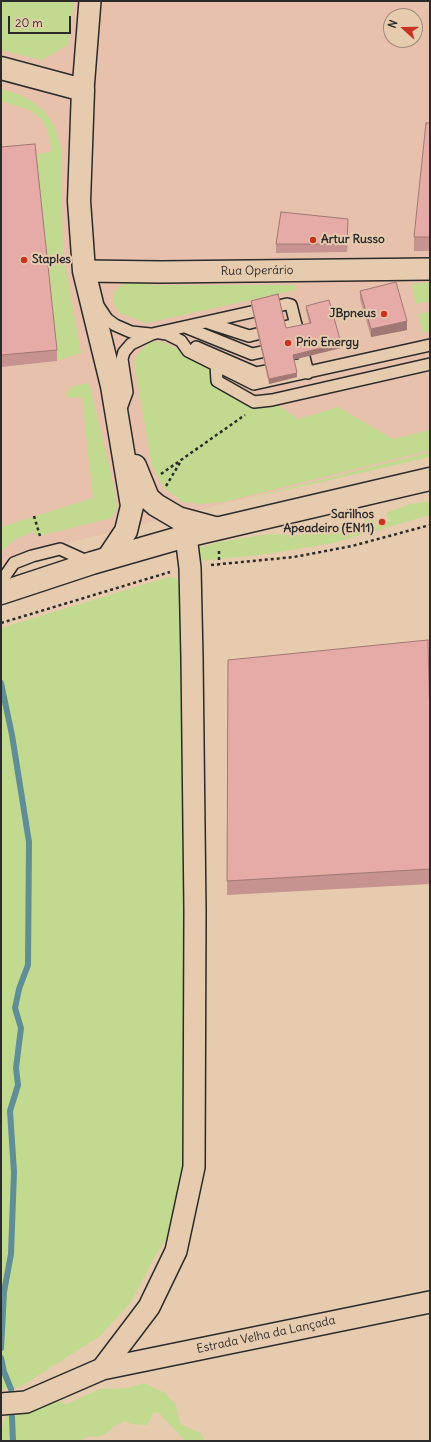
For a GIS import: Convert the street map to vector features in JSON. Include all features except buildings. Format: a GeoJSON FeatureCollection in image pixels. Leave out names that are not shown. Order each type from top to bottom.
{"type":"FeatureCollection","features":[{"type":"Feature","properties":{"kind":"street"},"geometry":{"type":"LineString","coordinates":[[90,1],[83,90],[79,202],[84,271],[111,380],[120,428],[132,512],[126,531],[100,561]]}},
{"type":"Feature","properties":{"kind":"street"},"geometry":{"type":"LineString","coordinates":[[1,68],[83,90]]}},
{"type":"Feature","properties":{"kind":"street","name":"Rua Operário"},"geometry":{"type":"LineString","coordinates":[[84,271],[161,272],[430,269]]}},
{"type":"Feature","properties":{"kind":"street"},"geometry":{"type":"LineString","coordinates":[[120,428],[146,492],[152,502],[178,518],[215,528]]}},
{"type":"Feature","properties":{"kind":"street"},"geometry":{"type":"LineString","coordinates":[[1,593],[100,561],[215,528],[430,479]]}},
{"type":"Feature","properties":{"kind":"street"},"geometry":{"type":"LineString","coordinates":[[102,1369],[149,1307],[176,1251],[194,1166],[195,903],[190,568],[186,536]]}},
{"type":"Feature","properties":{"kind":"street","name":"Estrada Velha da Lançada"},"geometry":{"type":"LineString","coordinates":[[1,1404],[26,1402],[102,1369],[430,1302]]}},
{"type":"Feature","properties":{"kind":"lane"},"geometry":{"type":"LineString","coordinates":[[91,298],[96,302],[108,320],[131,332],[167,334],[256,373],[307,369]]}},
{"type":"Feature","properties":{"kind":"lane"},"geometry":{"type":"LineString","coordinates":[[120,428],[127,392],[122,359],[124,352],[132,344],[154,333],[289,304],[296,324],[307,369]]}},
{"type":"Feature","properties":{"kind":"lane"},"geometry":{"type":"LineString","coordinates":[[209,322],[249,336],[296,324]]}},
{"type":"Feature","properties":{"kind":"lane"},"geometry":{"type":"LineString","coordinates":[[185,327],[252,354],[301,343]]}},
{"type":"Feature","properties":{"kind":"lane"},"geometry":{"type":"LineString","coordinates":[[181,341],[188,351],[254,384],[307,369],[430,345]]}},
{"type":"Feature","properties":{"kind":"lane"},"geometry":{"type":"LineString","coordinates":[[216,365],[217,382],[254,402],[272,400],[430,364]]}},
{"type":"Feature","properties":{"kind":"lane"},"geometry":{"type":"LineString","coordinates":[[1,582],[14,563],[32,556],[60,549],[100,561]]}},
{"type":"Feature","properties":{"kind":"path"},"geometry":{"type":"LineString","coordinates":[[160,475],[246,415]]}},
{"type":"Feature","properties":{"kind":"path"},"geometry":{"type":"LineString","coordinates":[[165,490],[181,460]]}},
{"type":"Feature","properties":{"kind":"path"},"geometry":{"type":"LineString","coordinates":[[34,516],[40,536]]}},
{"type":"Feature","properties":{"kind":"path"},"geometry":{"type":"LineString","coordinates":[[1,623],[157,575],[219,564],[294,557],[352,546],[430,525]]}},
{"type":"Feature","properties":{"kind":"path"},"geometry":{"type":"LineString","coordinates":[[219,550],[219,564]]}},
{"type":"Feature","properties":{"kind":"shaded area"},"geometry":{"type":"Polygon","coordinates":[[[1,1],[430,1],[430,452],[59,545],[12,560],[1,566],[1,1]]]}},
{"type":"Feature","properties":{"kind":"green space"},"geometry":{"type":"Polygon","coordinates":[[[1,1],[74,1],[68,45],[42,60],[1,50],[1,1]]]}},
{"type":"Feature","properties":{"kind":"green space"},"geometry":{"type":"Polygon","coordinates":[[[1,89],[21,95],[33,102],[45,112],[55,127],[61,148],[63,253],[81,353],[57,361],[35,155],[52,151],[47,129],[41,119],[29,110],[1,101],[1,89]]]}},
{"type":"Feature","properties":{"kind":"green space"},"geometry":{"type":"Polygon","coordinates":[[[150,280],[151,285],[295,285],[296,290],[146,323],[118,312],[113,302],[113,293],[120,286],[131,282],[150,280]]]}},
{"type":"Feature","properties":{"kind":"green space"},"geometry":{"type":"Polygon","coordinates":[[[430,282],[430,301],[416,304],[411,284],[430,282]]]}},
{"type":"Feature","properties":{"kind":"green space"},"geometry":{"type":"Polygon","coordinates":[[[430,311],[430,331],[423,333],[418,314],[430,311]]]}},
{"type":"Feature","properties":{"kind":"green space"},"geometry":{"type":"Polygon","coordinates":[[[151,342],[162,342],[170,345],[210,369],[214,383],[272,402],[299,419],[338,407],[393,439],[430,430],[430,450],[224,502],[201,504],[183,502],[164,488],[152,466],[134,362],[139,352],[151,342]]]}},
{"type":"Feature","properties":{"kind":"green space"},"geometry":{"type":"Polygon","coordinates":[[[89,383],[112,478],[117,507],[112,518],[38,536],[33,532],[15,539],[1,552],[1,527],[93,498],[82,397],[67,398],[66,393],[73,386],[89,383]]]}},
{"type":"Feature","properties":{"kind":"green space"},"geometry":{"type":"Polygon","coordinates":[[[430,452],[430,457],[238,501],[430,452]]]}},
{"type":"Feature","properties":{"kind":"green space"},"geometry":{"type":"Polygon","coordinates":[[[430,501],[430,515],[333,543],[267,554],[200,561],[198,548],[219,542],[268,534],[300,535],[344,528],[373,518],[377,526],[389,521],[386,513],[410,504],[430,501]]]}},
{"type":"Feature","properties":{"kind":"green space"},"geometry":{"type":"Polygon","coordinates":[[[169,577],[177,579],[186,587],[185,1161],[175,1226],[155,1256],[131,1302],[100,1336],[20,1387],[1,1390],[1,628],[169,577]]]}},
{"type":"Feature","properties":{"kind":"green space"},"geometry":{"type":"Polygon","coordinates":[[[144,1383],[165,1393],[176,1405],[180,1424],[201,1433],[204,1441],[185,1441],[159,1413],[154,1412],[147,1425],[131,1424],[125,1421],[116,1425],[102,1436],[86,1437],[80,1441],[1,1441],[1,1433],[5,1417],[57,1401],[67,1404],[100,1389],[127,1388],[144,1383]]]}},
{"type":"Feature","properties":{"kind":"waterway"},"geometry":{"type":"LineString","coordinates":[[1,683],[12,735],[29,842],[28,965],[19,989],[15,1008],[21,1028],[16,1068],[18,1085],[10,1111],[14,1172],[11,1254],[4,1292],[1,1348]]}},
{"type":"Feature","properties":{"kind":"waterway"},"geometry":{"type":"LineString","coordinates":[[1,1358],[4,1372],[11,1389]]}},
{"type":"Feature","properties":{"kind":"waterway"},"geometry":{"type":"LineString","coordinates":[[12,1417],[13,1441]]}},
{"type":"Feature","properties":{"kind":"place","name":"Artur Russo"},"geometry":{"type":"Point","coordinates":[313,240]}},
{"type":"Feature","properties":{"kind":"place","name":"Staples"},"geometry":{"type":"Point","coordinates":[24,260]}},
{"type":"Feature","properties":{"kind":"place","name":"JBpneus"},"geometry":{"type":"Point","coordinates":[384,314]}},
{"type":"Feature","properties":{"kind":"place","name":"Prio Energy"},"geometry":{"type":"Point","coordinates":[288,343]}},
{"type":"Feature","properties":{"kind":"place","name":"Sarilhos Apeadeiro (EN11)"},"geometry":{"type":"Point","coordinates":[382,522]}}]}
